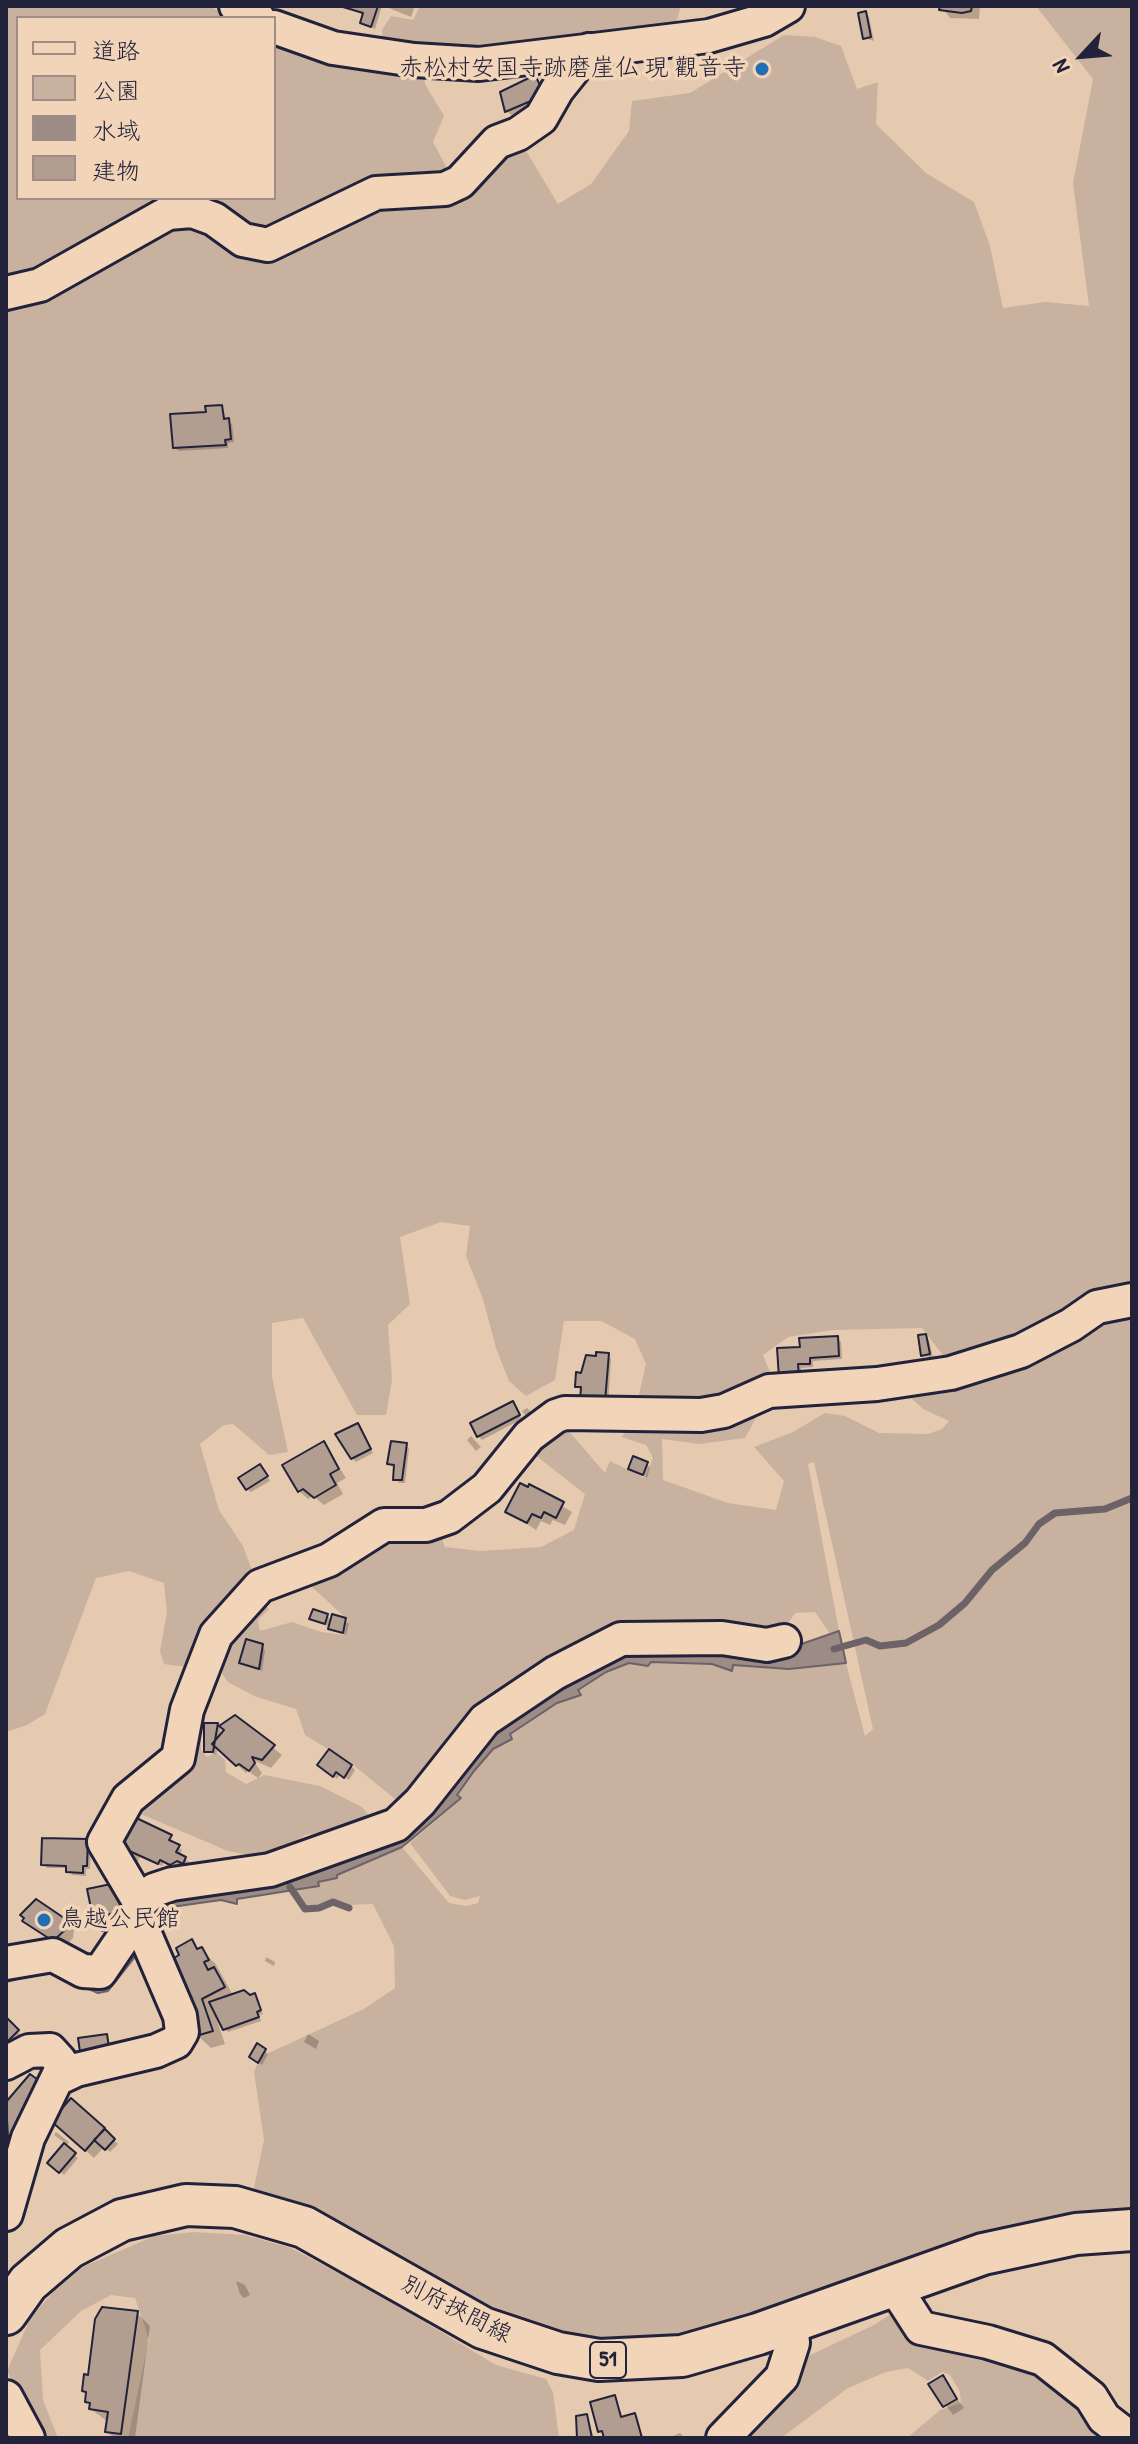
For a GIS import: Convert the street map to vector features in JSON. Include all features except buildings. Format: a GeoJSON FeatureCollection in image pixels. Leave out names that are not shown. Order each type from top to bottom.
{"type":"FeatureCollection","features":[{"type":"Feature","properties":{"kind":"main road","name":"別府挾間線"},"geometry":{"type":"LineString","coordinates":[[6,2314],[40,2270],[103,2228],[141,2213],[186,2205],[223,2206],[259,2212],[329,2238],[448,2311],[483,2328],[544,2349],[599,2360],[682,2356],[791,2323],[1029,2242],[1132,2230]]}},
{"type":"Feature","properties":{"kind":"street"},"geometry":{"type":"LineString","coordinates":[[236,6],[254,16]]}},
{"type":"Feature","properties":{"kind":"street"},"geometry":{"type":"LineString","coordinates":[[276,28],[333,48],[414,60],[479,64],[709,36],[764,20],[788,6]]}},
{"type":"Feature","properties":{"kind":"street"},"geometry":{"type":"LineString","coordinates":[[6,293],[40,285],[168,213],[192,211],[214,219],[243,240],[268,245],[376,193],[445,189],[460,182],[497,142],[518,134],[541,118],[557,90],[589,50]]}},
{"type":"Feature","properties":{"kind":"street"},"geometry":{"type":"LineString","coordinates":[[59,2078],[76,2070],[156,2051],[180,2037],[183,2026],[180,2016],[104,1842],[128,1799],[178,1758],[190,1699],[203,1674],[216,1635],[260,1586],[329,1560],[384,1525],[426,1525],[449,1517],[487,1488],[529,1436],[565,1413],[701,1415],[724,1411],[769,1391],[877,1384],[951,1373],[1001,1359],[1042,1341],[1097,1307],[1132,1300]]}},
{"type":"Feature","properties":{"kind":"street"},"geometry":{"type":"LineString","coordinates":[[6,1963],[53,1955],[83,1971],[100,1972],[139,1922],[154,1890],[172,1884],[270,1870],[396,1825],[420,1802],[485,1720],[555,1673],[621,1639],[722,1638],[767,1645],[784,1641]]}},
{"type":"Feature","properties":{"kind":"street"},"geometry":{"type":"LineString","coordinates":[[6,2063],[29,2051],[50,2050],[60,2061],[59,2078],[28,2138],[6,2214]]}},
{"type":"Feature","properties":{"kind":"street"},"geometry":{"type":"LineString","coordinates":[[894,2286],[921,2328],[988,2342],[1043,2359],[1091,2397],[1104,2418],[1130,2438]]}},
{"type":"Feature","properties":{"kind":"street"},"geometry":{"type":"LineString","coordinates":[[723,2438],[782,2377],[793,2343],[791,2323]]}},
{"type":"Feature","properties":{"kind":"street"},"geometry":{"type":"LineString","coordinates":[[6,2397],[28,2438]]}},
{"type":"Feature","properties":{"kind":"green space"},"geometry":{"type":"Polygon","coordinates":[[[6,6],[210,6],[227,16],[16,16],[16,200],[276,200],[276,42],[424,75],[425,84],[444,116],[433,142],[449,172],[517,136],[558,204],[591,184],[629,131],[632,101],[690,93],[784,35],[815,37],[841,46],[857,89],[878,82],[876,124],[926,173],[974,202],[990,246],[1003,308],[1045,302],[1089,306],[1073,183],[1093,79],[1036,6],[1132,6],[1132,2216],[912,2267],[657,2345],[548,2337],[252,2197],[264,2140],[254,2072],[260,2057],[364,2009],[395,1988],[394,1946],[373,1904],[349,1905],[333,1901],[306,1908],[302,1906],[296,1891],[319,1886],[318,1882],[337,1878],[336,1875],[402,1847],[449,1903],[466,1906],[478,1903],[480,1896],[465,1900],[450,1896],[410,1843],[461,1799],[457,1795],[474,1771],[493,1749],[511,1740],[509,1734],[557,1703],[580,1695],[578,1690],[606,1672],[629,1663],[648,1666],[651,1662],[712,1664],[731,1670],[732,1665],[789,1669],[846,1663],[865,1736],[873,1729],[814,1462],[808,1464],[839,1631],[830,1634],[815,1612],[795,1613],[780,1636],[620,1634],[400,1803],[352,1764],[305,1735],[296,1709],[254,1696],[228,1682],[218,1668],[218,1647],[263,1602],[269,1609],[258,1620],[260,1631],[292,1622],[321,1632],[344,1635],[348,1620],[300,1576],[351,1552],[437,1526],[445,1547],[481,1551],[541,1547],[574,1530],[585,1494],[525,1447],[560,1421],[605,1473],[610,1461],[645,1478],[653,1458],[646,1445],[622,1437],[635,1412],[646,1364],[635,1339],[601,1321],[564,1321],[555,1380],[526,1396],[509,1381],[496,1348],[483,1299],[466,1256],[470,1226],[441,1222],[400,1237],[410,1304],[388,1325],[392,1380],[386,1415],[357,1415],[303,1318],[272,1323],[272,1377],[288,1452],[269,1455],[233,1424],[224,1425],[200,1444],[219,1510],[243,1546],[256,1581],[193,1668],[164,1664],[160,1651],[167,1612],[164,1583],[129,1571],[96,1578],[45,1714],[27,1725],[6,1732],[6,6]],[[922,1328],[833,1330],[788,1337],[763,1355],[782,1401],[758,1414],[745,1438],[699,1444],[662,1439],[663,1480],[728,1503],[776,1510],[784,1481],[754,1447],[793,1432],[825,1413],[845,1416],[879,1433],[928,1434],[942,1429],[949,1421],[923,1409],[898,1386],[945,1358],[922,1328]]]}},
{"type":"Feature","properties":{"kind":"green space"},"geometry":{"type":"Polygon","coordinates":[[[420,6],[681,6],[675,26],[497,45],[458,47],[383,42],[382,30],[391,16],[413,20],[420,6]]]}},
{"type":"Feature","properties":{"kind":"green space"},"geometry":{"type":"Polygon","coordinates":[[[201,1711],[201,1750],[207,1757],[217,1753],[225,1760],[226,1772],[246,1784],[264,1775],[320,1786],[362,1807],[373,1820],[346,1829],[305,1835],[269,1859],[228,1851],[129,1809],[201,1711]]]}},
{"type":"Feature","properties":{"kind":"green space"},"geometry":{"type":"Polygon","coordinates":[[[194,2232],[245,2235],[291,2248],[380,2295],[496,2365],[546,2379],[553,2392],[559,2438],[128,2438],[149,2339],[135,2298],[111,2295],[81,2311],[40,2350],[43,2400],[58,2438],[41,2438],[7,2371],[30,2319],[52,2293],[83,2267],[154,2236],[194,2232]]]}},
{"type":"Feature","properties":{"kind":"green space"},"geometry":{"type":"Polygon","coordinates":[[[896,2311],[1010,2357],[1036,2377],[1064,2389],[1111,2438],[907,2438],[940,2410],[961,2403],[960,2392],[950,2375],[942,2372],[928,2381],[908,2368],[886,2372],[848,2388],[781,2438],[736,2438],[800,2360],[874,2325],[896,2311]]]}},
{"type":"Feature","properties":{"kind":"water"},"geometry":{"type":"Polygon","coordinates":[[[839,1631],[846,1663],[789,1669],[733,1665],[732,1671],[712,1664],[651,1662],[648,1666],[629,1663],[606,1672],[578,1690],[581,1695],[557,1703],[510,1734],[512,1739],[493,1749],[474,1771],[457,1795],[461,1798],[402,1847],[337,1875],[337,1878],[318,1882],[319,1886],[237,1899],[237,1904],[221,1900],[164,1908],[135,1957],[108,1991],[98,1993],[48,1971],[6,1982],[6,1967],[52,1959],[83,1974],[103,1978],[157,1898],[218,1891],[235,1883],[237,1888],[289,1882],[312,1868],[315,1872],[331,1862],[334,1865],[398,1837],[434,1807],[443,1786],[449,1789],[498,1721],[502,1725],[555,1692],[566,1676],[571,1680],[649,1645],[650,1650],[714,1651],[731,1645],[732,1653],[760,1652],[784,1650],[839,1631]]]}},
{"type":"Feature","properties":{"kind":"waterway"},"geometry":{"type":"LineString","coordinates":[[834,1649],[866,1640],[880,1646],[906,1643],[939,1625],[965,1603],[992,1570],[1025,1543],[1039,1524],[1055,1513],[1105,1509],[1132,1498]]}},
{"type":"Feature","properties":{"kind":"waterway"},"geometry":{"type":"LineString","coordinates":[[290,1887],[305,1909],[319,1908],[333,1902],[349,1908]]}},
{"type":"Feature","properties":{"kind":"place","name":"赤松村安国寺跡磨崖仏 現 觀音寺"},"geometry":{"type":"Point","coordinates":[762,69]}},
{"type":"Feature","properties":{"kind":"place","name":"鳥越公民館"},"geometry":{"type":"Point","coordinates":[44,1920]}}]}
